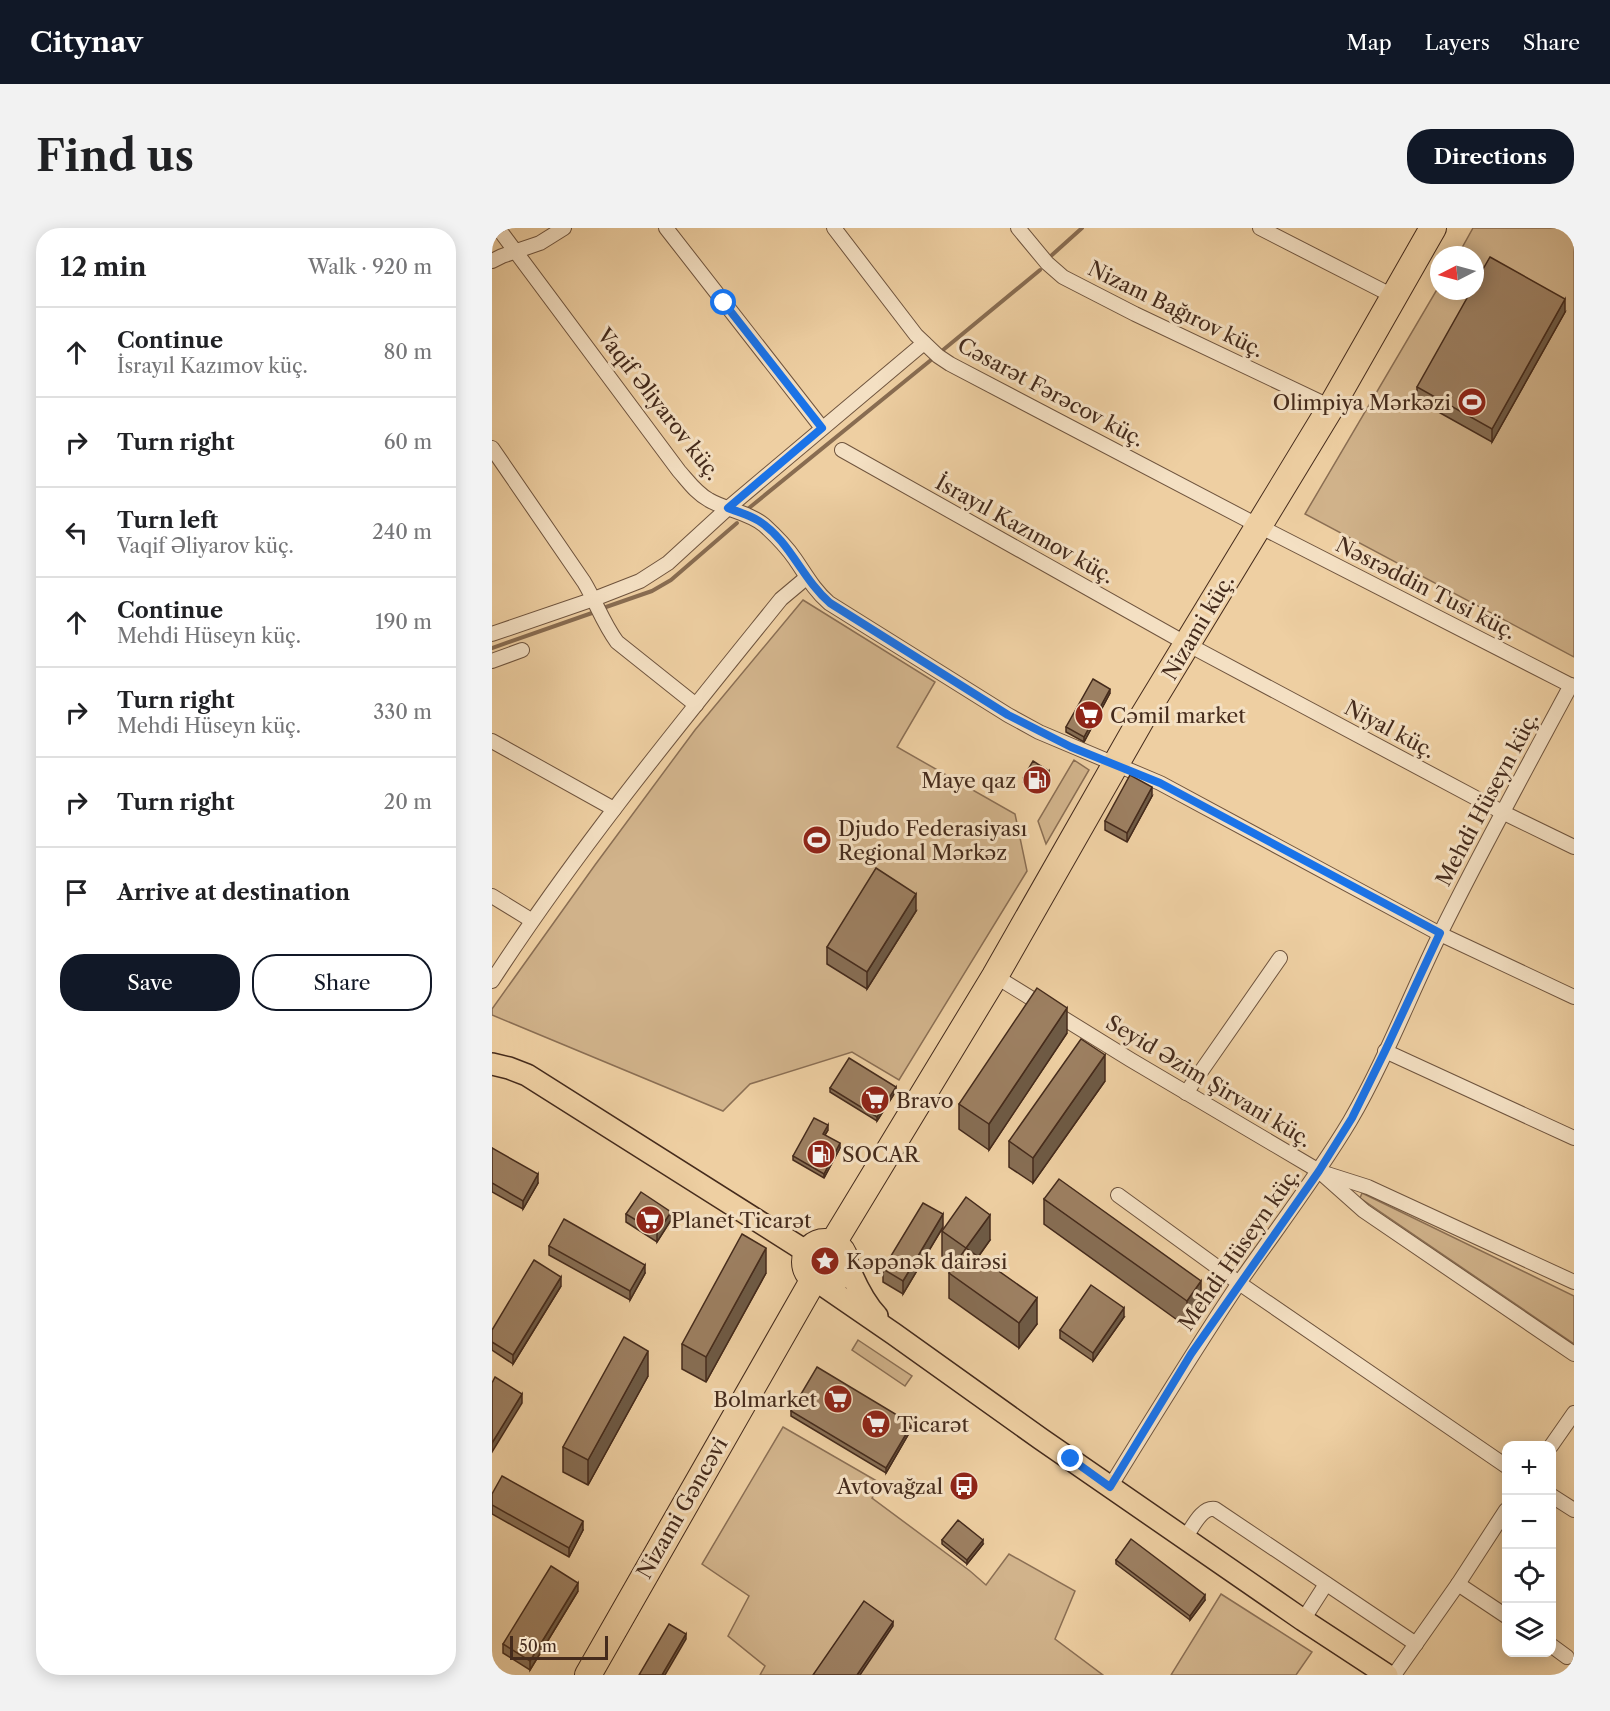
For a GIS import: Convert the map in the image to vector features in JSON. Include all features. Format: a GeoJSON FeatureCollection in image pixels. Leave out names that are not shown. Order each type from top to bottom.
{"type":"FeatureCollection","features":[{"type":"Feature","properties":{"kind":"highway","name":"Nizami küç."},"geometry":{"type":"LineString","coordinates":[[814,1279],[828,1282],[841,1275],[846,1260],[838,1248],[1115,765],[1331,407],[1433,228]]}},
{"type":"Feature","properties":{"kind":"highway"},"geometry":{"type":"LineString","coordinates":[[814,1279],[805,1267],[807,1252],[818,1242],[838,1248]]}},
{"type":"Feature","properties":{"kind":"highway","name":"Nizami Gəncəvi"},"geometry":{"type":"LineString","coordinates":[[588,1675],[814,1279]]}},
{"type":"Feature","properties":{"kind":"main road"},"geometry":{"type":"LineString","coordinates":[[492,1064],[527,1075],[807,1252]]}},
{"type":"Feature","properties":{"kind":"main road"},"geometry":{"type":"LineString","coordinates":[[838,1248],[864,1298],[894,1334]]}},
{"type":"Feature","properties":{"kind":"main road"},"geometry":{"type":"LineString","coordinates":[[814,1279],[1110,1487],[1387,1675]]}},
{"type":"Feature","properties":{"kind":"street","name":"Vaqif Əliyarov küç."},"geometry":{"type":"LineString","coordinates":[[498,228],[679,471],[698,493],[710,501],[758,520],[766,526],[795,559],[818,593],[830,603],[1008,715],[1050,737],[1115,765]]}},
{"type":"Feature","properties":{"kind":"street"},"geometry":{"type":"LineString","coordinates":[[492,261],[540,243],[564,228]]}},
{"type":"Feature","properties":{"kind":"street"},"geometry":{"type":"LineString","coordinates":[[666,228],[822,428]]}},
{"type":"Feature","properties":{"kind":"street","name":"Cəsarət Fərəcov küç."},"geometry":{"type":"LineString","coordinates":[[834,228],[916,335],[938,356],[1259,526]]}},
{"type":"Feature","properties":{"kind":"street","name":"Nizam Bağırov küç."},"geometry":{"type":"LineString","coordinates":[[1018,228],[1047,263],[1063,277],[1135,314],[1331,407]]}},
{"type":"Feature","properties":{"kind":"street"},"geometry":{"type":"LineString","coordinates":[[1260,228],[1395,297]]}},
{"type":"Feature","properties":{"kind":"street"},"geometry":{"type":"LineString","coordinates":[[492,634],[640,581],[668,562],[728,508],[924,343]]}},
{"type":"Feature","properties":{"kind":"street"},"geometry":{"type":"LineString","coordinates":[[492,447],[584,582],[616,642],[696,705]]}},
{"type":"Feature","properties":{"kind":"street","name":"İsrayıl Kazımov küç."},"geometry":{"type":"LineString","coordinates":[[842,450],[1187,644]]}},
{"type":"Feature","properties":{"kind":"street","name":"Nəsrəddin Tusi küç."},"geometry":{"type":"LineString","coordinates":[[1259,526],[1573,686]]}},
{"type":"Feature","properties":{"kind":"street"},"geometry":{"type":"LineString","coordinates":[[492,981],[531,920],[614,809],[782,599],[806,578]]}},
{"type":"Feature","properties":{"kind":"street","name":"Niyal küç."},"geometry":{"type":"LineString","coordinates":[[1187,644],[1502,812],[1574,847]]}},
{"type":"Feature","properties":{"kind":"street"},"geometry":{"type":"LineString","coordinates":[[492,661],[522,650]]}},
{"type":"Feature","properties":{"kind":"street","name":"Mehdi Hüseyn küç."},"geometry":{"type":"LineString","coordinates":[[1110,1487],[1191,1354],[1319,1171],[1352,1118],[1440,933],[1502,812],[1573,686]]}},
{"type":"Feature","properties":{"kind":"street"},"geometry":{"type":"LineString","coordinates":[[492,741],[614,809]]}},
{"type":"Feature","properties":{"kind":"street"},"geometry":{"type":"LineString","coordinates":[[1115,765],[1160,783],[1440,933],[1574,997]]}},
{"type":"Feature","properties":{"kind":"street"},"geometry":{"type":"LineString","coordinates":[[492,896],[531,920]]}},
{"type":"Feature","properties":{"kind":"street"},"geometry":{"type":"LineString","coordinates":[[1186,1093],[1280,958]]}},
{"type":"Feature","properties":{"kind":"street","name":"Seyid Əzim Şirvani küç."},"geometry":{"type":"LineString","coordinates":[[995,976],[1319,1171],[1364,1211],[1574,1354]]}},
{"type":"Feature","properties":{"kind":"street"},"geometry":{"type":"LineString","coordinates":[[1385,1051],[1574,1138]]}},
{"type":"Feature","properties":{"kind":"street"},"geometry":{"type":"LineString","coordinates":[[1319,1171],[1368,1187],[1574,1282]]}},
{"type":"Feature","properties":{"kind":"street"},"geometry":{"type":"LineString","coordinates":[[1118,1195],[1239,1283],[1502,1463]]}},
{"type":"Feature","properties":{"kind":"street"},"geometry":{"type":"LineString","coordinates":[[1554,1441],[1574,1413]]}},
{"type":"Feature","properties":{"kind":"street"},"geometry":{"type":"LineString","coordinates":[[1556,1499],[1574,1510]]}},
{"type":"Feature","properties":{"kind":"street"},"geometry":{"type":"LineString","coordinates":[[1185,1538],[1203,1512],[1210,1508],[1215,1509],[1416,1644]]}},
{"type":"Feature","properties":{"kind":"street"},"geometry":{"type":"LineString","coordinates":[[1394,1675],[1502,1516]]}},
{"type":"Feature","properties":{"kind":"street"},"geometry":{"type":"LineString","coordinates":[[1304,1620],[1326,1584]]}},
{"type":"Feature","properties":{"kind":"street"},"geometry":{"type":"LineString","coordinates":[[1458,1584],[1502,1613]]}},
{"type":"Feature","properties":{"kind":"street"},"geometry":{"type":"LineString","coordinates":[[1556,1649],[1567,1657]]}},
{"type":"Feature","properties":{"kind":"shaded area","name":"Olimpiya Mərkəzi"},"geometry":{"type":"Polygon","coordinates":[[[1473,228],[1574,228],[1574,657],[1305,514],[1431,300],[1484,300],[1484,246],[1463,246],[1473,228]]]}},
{"type":"Feature","properties":{"kind":"shaded area","name":"Djudo Federasiyası Regional Mərkəz"},"geometry":{"type":"Polygon","coordinates":[[[803,600],[935,682],[897,747],[1015,814],[1027,871],[899,1080],[852,1052],[750,1084],[723,1111],[492,1015],[492,1009],[695,730],[803,600]]]}},
{"type":"Feature","properties":{"kind":"shaded area"},"geometry":{"type":"Polygon","coordinates":[[[1074,760],[1089,770],[1046,844],[1038,821],[1074,760]]]}},
{"type":"Feature","properties":{"kind":"shaded area"},"geometry":{"type":"Polygon","coordinates":[[[1362,1193],[1574,1296],[1574,1344],[1360,1198],[1362,1193]]]}},
{"type":"Feature","properties":{"kind":"shaded area"},"geometry":{"type":"Polygon","coordinates":[[[858,1340],[912,1376],[905,1386],[852,1350],[858,1340]]]}},
{"type":"Feature","properties":{"kind":"shaded area"},"geometry":{"type":"Polygon","coordinates":[[[783,1427],[882,1484],[872,1498],[986,1585],[1009,1554],[1075,1591],[1055,1639],[1103,1675],[760,1675],[765,1666],[728,1636],[749,1596],[702,1564],[783,1427]]]}},
{"type":"Feature","properties":{"kind":"shaded area"},"geometry":{"type":"Polygon","coordinates":[[[1221,1594],[1312,1652],[1296,1675],[1171,1675],[1221,1594]]]}},
{"type":"Feature","properties":{"kind":"building"},"geometry":{"type":"Polygon","coordinates":[[[1490,257],[1565,299],[1492,429],[1417,387],[1466,300],[1484,300],[1484,267],[1490,257]]]}},
{"type":"Feature","properties":{"kind":"building"},"geometry":{"type":"Polygon","coordinates":[[[1093,679],[1110,689],[1084,737],[1066,727],[1093,679]]]}},
{"type":"Feature","properties":{"kind":"building"},"geometry":{"type":"Polygon","coordinates":[[[1033,761],[1049,771],[1038,787],[1023,778],[1033,761]]]}},
{"type":"Feature","properties":{"kind":"building"},"geometry":{"type":"Polygon","coordinates":[[[1130,775],[1152,787],[1127,833],[1105,821],[1130,775]]]}},
{"type":"Feature","properties":{"kind":"building"},"geometry":{"type":"Polygon","coordinates":[[[876,868],[916,894],[867,972],[827,947],[876,868]]]}},
{"type":"Feature","properties":{"kind":"building"},"geometry":{"type":"Polygon","coordinates":[[[1037,988],[1067,1008],[989,1124],[959,1104],[1037,988]]]}},
{"type":"Feature","properties":{"kind":"building"},"geometry":{"type":"Polygon","coordinates":[[[1081,1039],[1105,1055],[1033,1158],[1009,1141],[1081,1039]]]}},
{"type":"Feature","properties":{"kind":"building"},"geometry":{"type":"Polygon","coordinates":[[[849,1058],[896,1087],[877,1117],[830,1088],[849,1058]]]}},
{"type":"Feature","properties":{"kind":"building"},"geometry":{"type":"Polygon","coordinates":[[[814,1118],[828,1125],[823,1134],[840,1143],[824,1174],[793,1156],[814,1118]]]}},
{"type":"Feature","properties":{"kind":"building"},"geometry":{"type":"Polygon","coordinates":[[[492,1148],[538,1174],[523,1201],[492,1183],[492,1148]]]}},
{"type":"Feature","properties":{"kind":"building"},"geometry":{"type":"Polygon","coordinates":[[[1059,1179],[1201,1281],[1187,1301],[1044,1199],[1059,1179]]]}},
{"type":"Feature","properties":{"kind":"building"},"geometry":{"type":"Polygon","coordinates":[[[641,1192],[671,1212],[657,1233],[626,1214],[641,1192]]]}},
{"type":"Feature","properties":{"kind":"building"},"geometry":{"type":"Polygon","coordinates":[[[966,1197],[990,1215],[966,1248],[942,1231],[966,1197]]]}},
{"type":"Feature","properties":{"kind":"building"},"geometry":{"type":"Polygon","coordinates":[[[923,1203],[943,1214],[903,1281],[883,1269],[923,1203]]]}},
{"type":"Feature","properties":{"kind":"building"},"geometry":{"type":"Polygon","coordinates":[[[564,1219],[645,1265],[630,1291],[549,1246],[564,1219]]]}},
{"type":"Feature","properties":{"kind":"building"},"geometry":{"type":"Polygon","coordinates":[[[742,1234],[766,1248],[706,1357],[682,1344],[742,1234]]]}},
{"type":"Feature","properties":{"kind":"building"},"geometry":{"type":"Polygon","coordinates":[[[966,1248],[1037,1298],[1019,1323],[949,1273],[966,1248]]]}},
{"type":"Feature","properties":{"kind":"building"},"geometry":{"type":"Polygon","coordinates":[[[534,1260],[561,1277],[513,1355],[492,1342],[492,1330],[534,1260]]]}},
{"type":"Feature","properties":{"kind":"building"},"geometry":{"type":"Polygon","coordinates":[[[1091,1285],[1124,1308],[1093,1353],[1060,1330],[1091,1285]]]}},
{"type":"Feature","properties":{"kind":"building"},"geometry":{"type":"Polygon","coordinates":[[[624,1337],[648,1351],[588,1460],[563,1447],[624,1337]]]}},
{"type":"Feature","properties":{"kind":"building"},"geometry":{"type":"Polygon","coordinates":[[[817,1367],[912,1424],[886,1468],[791,1411],[817,1367]]]}},
{"type":"Feature","properties":{"kind":"building"},"geometry":{"type":"Polygon","coordinates":[[[495,1377],[522,1394],[492,1443],[492,1383],[495,1377]]]}},
{"type":"Feature","properties":{"kind":"building"},"geometry":{"type":"Polygon","coordinates":[[[502,1476],[583,1521],[569,1548],[492,1505],[492,1494],[502,1476]]]}},
{"type":"Feature","properties":{"kind":"building"},"geometry":{"type":"Polygon","coordinates":[[[958,1520],[983,1540],[967,1560],[942,1540],[958,1520]]]}},
{"type":"Feature","properties":{"kind":"building"},"geometry":{"type":"Polygon","coordinates":[[[1131,1539],[1205,1595],[1190,1616],[1116,1560],[1131,1539]]]}},
{"type":"Feature","properties":{"kind":"building"},"geometry":{"type":"Polygon","coordinates":[[[551,1566],[578,1583],[530,1661],[503,1644],[551,1566]]]}},
{"type":"Feature","properties":{"kind":"building"},"geometry":{"type":"Polygon","coordinates":[[[864,1601],[893,1622],[857,1675],[813,1675],[864,1601]]]}},
{"type":"Feature","properties":{"kind":"building"},"geometry":{"type":"Polygon","coordinates":[[[669,1624],[686,1634],[662,1675],[639,1675],[669,1624]]]}},
{"type":"Feature","properties":{"kind":"waterway"},"geometry":{"type":"LineString","coordinates":[[1052,255],[1082,228]]}},
{"type":"Feature","properties":{"kind":"waterway"},"geometry":{"type":"LineString","coordinates":[[943,350],[1040,270]]}},
{"type":"Feature","properties":{"kind":"waterway"},"geometry":{"type":"LineString","coordinates":[[749,508],[931,360]]}},
{"type":"Feature","properties":{"kind":"waterway"},"geometry":{"type":"LineString","coordinates":[[606,607],[652,591],[671,580],[737,523]]}},
{"type":"Feature","properties":{"kind":"waterway"},"geometry":{"type":"LineString","coordinates":[[492,648],[592,613]]}},
{"type":"Feature","properties":{"kind":"place","name":"Olimpiya Mərkəzi"},"geometry":{"type":"Point","coordinates":[1472,402]}},
{"type":"Feature","properties":{"kind":"place","name":"Cəmil market"},"geometry":{"type":"Point","coordinates":[1089,715]}},
{"type":"Feature","properties":{"kind":"place","name":"Maye qaz"},"geometry":{"type":"Point","coordinates":[1037,780]}},
{"type":"Feature","properties":{"kind":"place","name":"Djudo Federasiyası Regional Mərkəz"},"geometry":{"type":"Point","coordinates":[817,840]}},
{"type":"Feature","properties":{"kind":"place","name":"Bravo"},"geometry":{"type":"Point","coordinates":[875,1100]}},
{"type":"Feature","properties":{"kind":"place","name":"SOCAR"},"geometry":{"type":"Point","coordinates":[821,1154]}},
{"type":"Feature","properties":{"kind":"place","name":"Planet Ticarət"},"geometry":{"type":"Point","coordinates":[650,1220]}},
{"type":"Feature","properties":{"kind":"place","name":"Kəpənək dairəsi"},"geometry":{"type":"Point","coordinates":[825,1261]}},
{"type":"Feature","properties":{"kind":"place","name":"Bolmarket"},"geometry":{"type":"Point","coordinates":[838,1399]}},
{"type":"Feature","properties":{"kind":"place","name":"Ticarət"},"geometry":{"type":"Point","coordinates":[876,1424]}},
{"type":"Feature","properties":{"kind":"place","name":"Avtovağzal"},"geometry":{"type":"Point","coordinates":[964,1486]}},
{"type":"Feature","properties":{"kind":"route"},"geometry":{"type":"LineString","coordinates":[[724,303],[822,428],[728,508],[758,520],[779,539],[818,593],[830,603],[1008,715],[1071,747],[1160,783],[1440,933],[1352,1118],[1319,1171],[1191,1354],[1110,1487],[1071,1459]]}}]}
